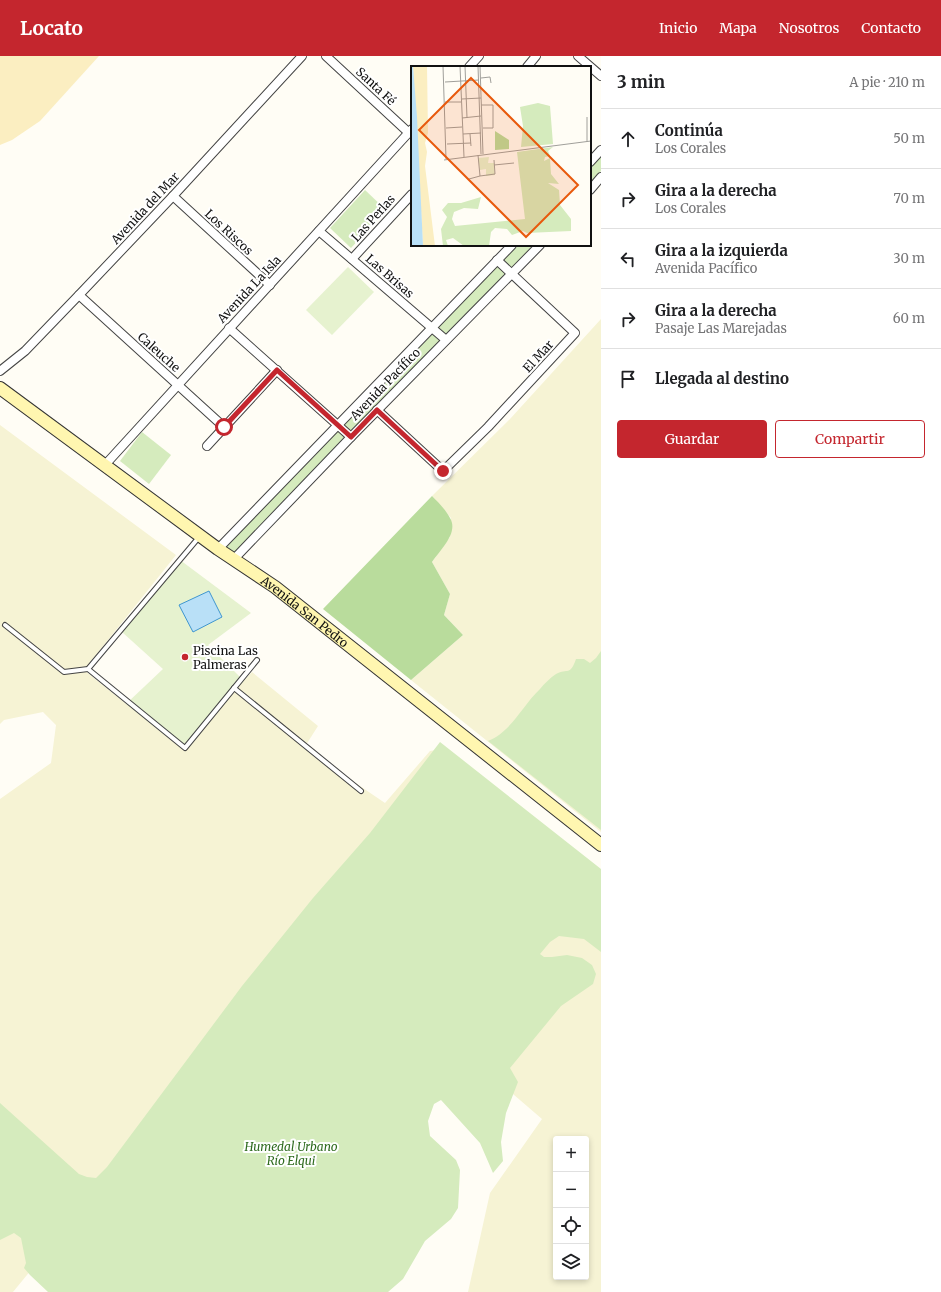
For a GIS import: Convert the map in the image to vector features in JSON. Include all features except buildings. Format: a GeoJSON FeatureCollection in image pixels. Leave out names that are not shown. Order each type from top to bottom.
{"type":"FeatureCollection","features":[{"type":"Feature","properties":{"kind":"street","name":"Avenida del Mar"},"geometry":{"type":"LineString","coordinates":[[0,371],[25,350],[79,295],[302,56]]}},
{"type":"Feature","properties":{"kind":"street","name":"Santa Fé"},"geometry":{"type":"LineString","coordinates":[[326,56],[410,131]]}},
{"type":"Feature","properties":{"kind":"street"},"geometry":{"type":"LineString","coordinates":[[470,66],[479,56]]}},
{"type":"Feature","properties":{"kind":"street"},"geometry":{"type":"LineString","coordinates":[[527,66],[536,56]]}},
{"type":"Feature","properties":{"kind":"street"},"geometry":{"type":"LineString","coordinates":[[578,56],[590,66]]}},
{"type":"Feature","properties":{"kind":"street"},"geometry":{"type":"LineString","coordinates":[[591,67],[601,76]]}},
{"type":"Feature","properties":{"kind":"street","name":"Avenida La Isla"},"geometry":{"type":"LineString","coordinates":[[104,466],[410,131]]}},
{"type":"Feature","properties":{"kind":"street"},"geometry":{"type":"LineString","coordinates":[[591,161],[601,150]]}},
{"type":"Feature","properties":{"kind":"street"},"geometry":{"type":"LineString","coordinates":[[591,189],[601,177]]}},
{"type":"Feature","properties":{"kind":"street","name":"Las Perlas"},"geometry":{"type":"LineString","coordinates":[[352,259],[411,195]]}},
{"type":"Feature","properties":{"kind":"street","name":"Los Riscos"},"geometry":{"type":"LineString","coordinates":[[173,196],[270,285]]}},
{"type":"Feature","properties":{"kind":"street","name":"Las Brisas"},"geometry":{"type":"LineString","coordinates":[[319,231],[446,340]]}},
{"type":"Feature","properties":{"kind":"street","name":"Avenida Pacífico"},"geometry":{"type":"LineString","coordinates":[[218,549],[511,246]]}},
{"type":"Feature","properties":{"kind":"street","name":"Avenida Pacífico"},"geometry":{"type":"LineString","coordinates":[[234,559],[377,410],[539,246]]}},
{"type":"Feature","properties":{"kind":"street","name":"El Mar"},"geometry":{"type":"LineString","coordinates":[[377,410],[443,471],[502,412],[575,333],[497,260]]}},
{"type":"Feature","properties":{"kind":"street","name":"Caleuche"},"geometry":{"type":"LineString","coordinates":[[79,295],[224,427]]}},
{"type":"Feature","properties":{"kind":"street"},"geometry":{"type":"LineString","coordinates":[[230,328],[351,437]]}},
{"type":"Feature","properties":{"kind":"street"},"geometry":{"type":"LineString","coordinates":[[207,446],[277,370]]}},
{"type":"Feature","properties":{"kind":"street","name":"Avenida San Pedro"},"geometry":{"type":"LineString","coordinates":[[0,388],[200,536],[281,592],[601,846]]}},
{"type":"Feature","properties":{"kind":"lane"},"geometry":{"type":"LineString","coordinates":[[5,625],[64,672],[88,669],[200,536]]}},
{"type":"Feature","properties":{"kind":"lane"},"geometry":{"type":"LineString","coordinates":[[88,669],[185,748],[257,660]]}},
{"type":"Feature","properties":{"kind":"lane"},"geometry":{"type":"LineString","coordinates":[[234,688],[361,791]]}},
{"type":"Feature","properties":{"kind":"shaded area"},"geometry":{"type":"Polygon","coordinates":[[[601,319],[601,832],[411,680],[463,635],[444,615],[450,594],[432,562],[450,537],[451,518],[432,496],[510,419],[601,319]]]}},
{"type":"Feature","properties":{"kind":"shaded area"},"geometry":{"type":"Polygon","coordinates":[[[0,425],[176,555],[84,670],[181,748],[252,672],[318,726],[304,748],[385,803],[430,751],[443,749],[601,873],[601,1292],[468,1292],[490,1193],[542,1119],[315,924],[13,1292],[0,1292],[0,799],[51,763],[56,725],[43,712],[4,720],[0,724],[0,425]]]}},
{"type":"Feature","properties":{"kind":"green space"},"geometry":{"type":"Polygon","coordinates":[[[601,156],[601,171],[591,183],[591,167],[601,156]]]}},
{"type":"Feature","properties":{"kind":"green space"},"geometry":{"type":"Polygon","coordinates":[[[365,190],[386,210],[351,248],[330,228],[365,190]]]}},
{"type":"Feature","properties":{"kind":"green space"},"geometry":{"type":"Polygon","coordinates":[[[516,246],[533,246],[348,434],[233,554],[224,548],[516,246]]]}},
{"type":"Feature","properties":{"kind":"green space"},"geometry":{"type":"Polygon","coordinates":[[[348,267],[374,292],[332,335],[306,310],[348,267]]]}},
{"type":"Feature","properties":{"kind":"green space"},"geometry":{"type":"Polygon","coordinates":[[[142,432],[171,455],[149,484],[120,461],[142,432]]]}},
{"type":"Feature","properties":{"kind":"green space"},"geometry":{"type":"Polygon","coordinates":[[[432,496],[442,506],[450,518],[452,530],[447,541],[432,562],[450,594],[444,615],[463,635],[411,680],[323,609],[432,496]]]}},
{"type":"Feature","properties":{"kind":"green space","name":"Piscina Las Palmeras"},"geometry":{"type":"Polygon","coordinates":[[[180,560],[251,613],[208,645],[244,681],[181,748],[126,704],[163,669],[122,632],[180,560]]]}},
{"type":"Feature","properties":{"kind":"green space"},"geometry":{"type":"Polygon","coordinates":[[[601,651],[601,830],[488,741],[496,737],[510,725],[545,683],[552,677],[560,672],[570,670],[576,659],[584,659],[590,663],[601,651]]]}},
{"type":"Feature","properties":{"kind":"green space","name":"Humedal Urbano Río Elqui"},"geometry":{"type":"Polygon","coordinates":[[[440,742],[601,869],[601,952],[584,939],[559,936],[550,942],[540,954],[544,957],[567,955],[582,958],[592,965],[596,974],[593,984],[561,1006],[510,1068],[518,1082],[506,1113],[501,1142],[503,1161],[493,1173],[480,1143],[441,1100],[434,1104],[428,1121],[430,1136],[456,1160],[460,1170],[458,1208],[451,1219],[425,1241],[403,1279],[388,1292],[48,1292],[24,1268],[26,1263],[21,1238],[14,1233],[0,1240],[0,1103],[79,1174],[96,1178],[107,1167],[242,986],[313,898],[370,833],[440,742]]]}},
{"type":"Feature","properties":{"kind":"sand"},"geometry":{"type":"Polygon","coordinates":[[[0,56],[99,56],[40,121],[12,140],[0,145],[0,56]]]}},
{"type":"Feature","properties":{"kind":"water"},"geometry":{"type":"Polygon","coordinates":[[[209,591],[222,617],[193,632],[179,605],[209,591]]]}},
{"type":"Feature","properties":{"kind":"place","name":"Piscina Las Palmeras"},"geometry":{"type":"Point","coordinates":[185,657]}},
{"type":"Feature","properties":{"kind":"route"},"geometry":{"type":"LineString","coordinates":[[224,427],[277,370],[351,437],[377,410],[443,471]]}}]}
